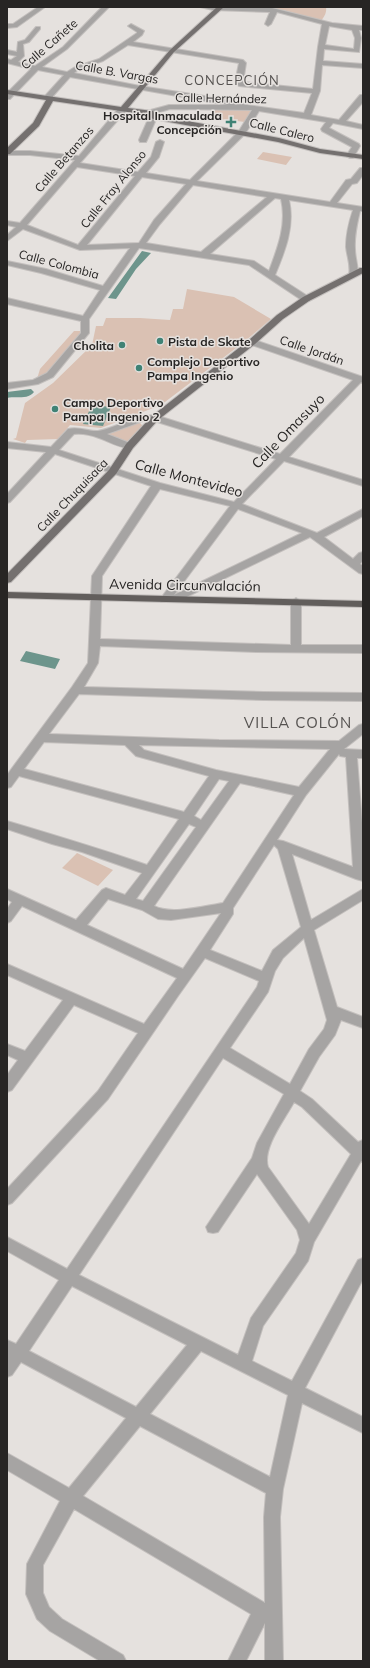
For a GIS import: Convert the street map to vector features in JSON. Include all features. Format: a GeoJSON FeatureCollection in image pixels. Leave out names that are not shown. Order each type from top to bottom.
{"type":"FeatureCollection","features":[{"type":"Feature","properties":{"kind":"highway","name":"Avenida Circunvalación"},"geometry":{"type":"LineString","coordinates":[[7,595],[168,600],[296,601],[363,604]]}},
{"type":"Feature","properties":{"kind":"main road","name":"Calle Betanzos"},"geometry":{"type":"LineString","coordinates":[[122,110],[172,51],[220,8]]}},
{"type":"Feature","properties":{"kind":"main road","name":"Calle Hernández"},"geometry":{"type":"LineString","coordinates":[[8,94],[152,115]]}},
{"type":"Feature","properties":{"kind":"main road"},"geometry":{"type":"LineString","coordinates":[[7,152],[36,124],[50,99]]}},
{"type":"Feature","properties":{"kind":"main road","name":"Calle Calero"},"geometry":{"type":"LineString","coordinates":[[152,115],[242,132],[320,151],[363,157]]}},
{"type":"Feature","properties":{"kind":"main road","name":"Calle Chuquisaca"},"geometry":{"type":"LineString","coordinates":[[7,580],[114,472],[129,446],[155,418],[252,342],[280,317],[306,299],[353,275],[361,266]]}},
{"type":"Feature","properties":{"kind":"street"},"geometry":{"type":"LineString","coordinates":[[9,28],[15,26],[42,7]]}},
{"type":"Feature","properties":{"kind":"street","name":"Calle Cañete"},"geometry":{"type":"LineString","coordinates":[[8,94],[36,68],[65,48],[106,7]]}},
{"type":"Feature","properties":{"kind":"street"},"geometry":{"type":"LineString","coordinates":[[203,7],[274,10],[326,23],[363,28]]}},
{"type":"Feature","properties":{"kind":"street"},"geometry":{"type":"LineString","coordinates":[[268,24],[274,10]]}},
{"type":"Feature","properties":{"kind":"street"},"geometry":{"type":"LineString","coordinates":[[306,116],[316,91],[321,47],[326,23]]}},
{"type":"Feature","properties":{"kind":"street"},"geometry":{"type":"LineString","coordinates":[[50,99],[49,96],[69,74],[77,68],[101,60],[141,33],[131,26]]}},
{"type":"Feature","properties":{"kind":"street"},"geometry":{"type":"LineString","coordinates":[[10,62],[21,56],[20,43],[27,41],[38,28]]}},
{"type":"Feature","properties":{"kind":"street"},"geometry":{"type":"LineString","coordinates":[[321,47],[357,51],[358,38],[355,28]]}},
{"type":"Feature","properties":{"kind":"street"},"geometry":{"type":"LineString","coordinates":[[128,43],[241,61],[243,63],[239,83],[270,88],[316,91]]}},
{"type":"Feature","properties":{"kind":"street"},"geometry":{"type":"LineString","coordinates":[[7,52],[20,54]]}},
{"type":"Feature","properties":{"kind":"street","name":"Calle B. Vargas"},"geometry":{"type":"LineString","coordinates":[[10,62],[140,88],[211,99],[247,107]]}},
{"type":"Feature","properties":{"kind":"street"},"geometry":{"type":"LineString","coordinates":[[319,63],[363,66]]}},
{"type":"Feature","properties":{"kind":"street"},"geometry":{"type":"LineString","coordinates":[[341,123],[363,96]]}},
{"type":"Feature","properties":{"kind":"street","name":"Calle Hernández"},"geometry":{"type":"LineString","coordinates":[[152,115],[168,107],[247,107],[331,120],[363,127]]}},
{"type":"Feature","properties":{"kind":"street"},"geometry":{"type":"LineString","coordinates":[[7,386],[35,382],[50,375],[85,333],[85,319],[105,289],[157,222],[191,183],[242,132],[257,108]]}},
{"type":"Feature","properties":{"kind":"street","name":"Calle Betanzos"},"geometry":{"type":"LineString","coordinates":[[7,239],[22,226],[122,110]]}},
{"type":"Feature","properties":{"kind":"street","name":"Calle Fray Alonso"},"geometry":{"type":"LineString","coordinates":[[143,140],[152,115]]}},
{"type":"Feature","properties":{"kind":"street"},"geometry":{"type":"LineString","coordinates":[[331,120],[325,129],[356,146],[350,156]]}},
{"type":"Feature","properties":{"kind":"street","name":"Calle Fray Alonso"},"geometry":{"type":"LineString","coordinates":[[80,248],[155,157],[160,142]]}},
{"type":"Feature","properties":{"kind":"street"},"geometry":{"type":"LineString","coordinates":[[7,152],[30,153],[191,183],[284,196],[360,209],[351,230],[351,255],[361,266]]}},
{"type":"Feature","properties":{"kind":"street"},"geometry":{"type":"LineString","coordinates":[[354,181],[363,170]]}},
{"type":"Feature","properties":{"kind":"street"},"geometry":{"type":"LineString","coordinates":[[332,204],[348,182],[354,181],[363,184]]}},
{"type":"Feature","properties":{"kind":"street"},"geometry":{"type":"LineString","coordinates":[[202,256],[274,195]]}},
{"type":"Feature","properties":{"kind":"street"},"geometry":{"type":"LineString","coordinates":[[271,276],[288,224],[284,196]]}},
{"type":"Feature","properties":{"kind":"street"},"geometry":{"type":"LineString","coordinates":[[7,223],[22,226],[80,248],[139,246],[274,267]]}},
{"type":"Feature","properties":{"kind":"street","name":"Calle Colombia"},"geometry":{"type":"LineString","coordinates":[[7,263],[43,271],[105,289]]}},
{"type":"Feature","properties":{"kind":"street"},"geometry":{"type":"LineString","coordinates":[[251,264],[306,299]]}},
{"type":"Feature","properties":{"kind":"street"},"geometry":{"type":"LineString","coordinates":[[7,301],[85,319]]}},
{"type":"Feature","properties":{"kind":"street","name":"Calle Jordán"},"geometry":{"type":"LineString","coordinates":[[252,342],[361,380]]}},
{"type":"Feature","properties":{"kind":"street","name":"Calle Omasuyo"},"geometry":{"type":"LineString","coordinates":[[168,600],[236,505],[281,458],[361,380]]}},
{"type":"Feature","properties":{"kind":"street"},"geometry":{"type":"LineString","coordinates":[[98,434],[142,418],[155,418],[363,483]]}},
{"type":"Feature","properties":{"kind":"street"},"geometry":{"type":"LineString","coordinates":[[7,500],[51,450],[71,431],[78,430],[98,434],[129,446]]}},
{"type":"Feature","properties":{"kind":"street","name":"Calle Montevideo"},"geometry":{"type":"LineString","coordinates":[[7,444],[51,450],[157,485],[236,505],[314,535],[363,571]]}},
{"type":"Feature","properties":{"kind":"street"},"geometry":{"type":"LineString","coordinates":[[7,784],[76,690],[93,663],[97,576],[157,485]]}},
{"type":"Feature","properties":{"kind":"street"},"geometry":{"type":"LineString","coordinates":[[168,600],[363,512]]}},
{"type":"Feature","properties":{"kind":"street"},"geometry":{"type":"LineString","coordinates":[[353,564],[363,555]]}},
{"type":"Feature","properties":{"kind":"street"},"geometry":{"type":"LineString","coordinates":[[296,601],[296,648]]}},
{"type":"Feature","properties":{"kind":"street"},"geometry":{"type":"LineString","coordinates":[[95,642],[363,649]]}},
{"type":"Feature","properties":{"kind":"street"},"geometry":{"type":"LineString","coordinates":[[76,690],[259,696],[363,697]]}},
{"type":"Feature","properties":{"kind":"street"},"geometry":{"type":"LineString","coordinates":[[7,1199],[104,1094],[227,914],[227,907],[269,840],[302,792],[347,751],[363,728]]}},
{"type":"Feature","properties":{"kind":"street"},"geometry":{"type":"LineString","coordinates":[[40,738],[347,751]]}},
{"type":"Feature","properties":{"kind":"street"},"geometry":{"type":"LineString","coordinates":[[128,741],[140,753],[216,774],[302,792]]}},
{"type":"Feature","properties":{"kind":"street"},"geometry":{"type":"LineString","coordinates":[[269,840],[362,876],[347,751]]}},
{"type":"Feature","properties":{"kind":"street"},"geometry":{"type":"LineString","coordinates":[[17,771],[186,817],[203,826]]}},
{"type":"Feature","properties":{"kind":"street"},"geometry":{"type":"LineString","coordinates":[[128,900],[150,871],[216,774]]}},
{"type":"Feature","properties":{"kind":"street"},"geometry":{"type":"LineString","coordinates":[[146,907],[237,778]]}},
{"type":"Feature","properties":{"kind":"street"},"geometry":{"type":"LineString","coordinates":[[7,825],[52,840],[84,848],[150,871]]}},
{"type":"Feature","properties":{"kind":"street"},"geometry":{"type":"LineString","coordinates":[[213,1228],[258,1160],[262,1146],[314,1053],[330,1031],[334,1020],[284,847]]}},
{"type":"Feature","properties":{"kind":"street"},"geometry":{"type":"LineString","coordinates":[[78,927],[106,893],[146,907],[158,914],[171,915],[227,907]]}},
{"type":"Feature","properties":{"kind":"street"},"geometry":{"type":"LineString","coordinates":[[7,894],[186,976]]}},
{"type":"Feature","properties":{"kind":"street"},"geometry":{"type":"LineString","coordinates":[[7,1370],[13,1350],[70,1278],[263,988],[277,955],[286,945],[308,929],[363,894]]}},
{"type":"Feature","properties":{"kind":"street"},"geometry":{"type":"LineString","coordinates":[[7,918],[20,900]]}},
{"type":"Feature","properties":{"kind":"street"},"geometry":{"type":"LineString","coordinates":[[202,952],[266,978]]}},
{"type":"Feature","properties":{"kind":"street"},"geometry":{"type":"LineString","coordinates":[[7,969],[71,999],[147,1031]]}},
{"type":"Feature","properties":{"kind":"street"},"geometry":{"type":"LineString","coordinates":[[7,1086],[71,999]]}},
{"type":"Feature","properties":{"kind":"street"},"geometry":{"type":"LineString","coordinates":[[330,1010],[363,1023]]}},
{"type":"Feature","properties":{"kind":"street"},"geometry":{"type":"LineString","coordinates":[[7,1049],[27,1058]]}},
{"type":"Feature","properties":{"kind":"street"},"geometry":{"type":"LineString","coordinates":[[221,1050],[307,1103],[362,1152],[307,1240],[303,1256],[256,1323],[243,1365]]}},
{"type":"Feature","properties":{"kind":"street"},"geometry":{"type":"LineString","coordinates":[[258,1160],[262,1170],[303,1227],[307,1240]]}},
{"type":"Feature","properties":{"kind":"street"},"geometry":{"type":"LineString","coordinates":[[7,1244],[70,1278],[363,1425]]}},
{"type":"Feature","properties":{"kind":"street"},"geometry":{"type":"LineString","coordinates":[[274,1661],[268,1613],[272,1517],[275,1489],[299,1382],[363,1265]]}},
{"type":"Feature","properties":{"kind":"street"},"geometry":{"type":"LineString","coordinates":[[117,1661],[56,1625],[43,1613],[34,1594],[35,1564],[71,1498],[198,1343]]}},
{"type":"Feature","properties":{"kind":"street"},"geometry":{"type":"LineString","coordinates":[[13,1350],[275,1489]]}},
{"type":"Feature","properties":{"kind":"street"},"geometry":{"type":"LineString","coordinates":[[7,1461],[268,1613]]}},
{"type":"Feature","properties":{"kind":"street"},"geometry":{"type":"LineString","coordinates":[[237,1661],[268,1613]]}},
{"type":"Feature","properties":{"kind":"shaded area"},"geometry":{"type":"Polygon","coordinates":[[[326,7],[326,9],[325,15],[321,21],[283,10],[226,8],[326,7]]]}},
{"type":"Feature","properties":{"kind":"shaded area"},"geometry":{"type":"Polygon","coordinates":[[[213,108],[247,109],[251,111],[245,122],[212,118],[213,108]]]}},
{"type":"Feature","properties":{"kind":"shaded area"},"geometry":{"type":"Polygon","coordinates":[[[263,152],[292,157],[286,165],[257,159],[263,152]]]}},
{"type":"Feature","properties":{"kind":"shaded area","name":"Complejo Deportivo Pampa Ingenio"},"geometry":{"type":"Polygon","coordinates":[[[187,289],[234,297],[271,319],[244,342],[161,405],[101,428],[70,425],[58,439],[27,440],[25,443],[13,439],[16,438],[25,403],[53,383],[92,345],[96,326],[103,326],[106,318],[170,320],[173,309],[183,309],[187,289]]]}},
{"type":"Feature","properties":{"kind":"shaded area"},"geometry":{"type":"Polygon","coordinates":[[[74,331],[81,331],[48,373],[37,379],[40,369],[74,331]]]}},
{"type":"Feature","properties":{"kind":"shaded area"},"geometry":{"type":"Polygon","coordinates":[[[134,423],[140,423],[143,426],[131,440],[127,442],[109,436],[109,433],[134,423]]]}},
{"type":"Feature","properties":{"kind":"shaded area"},"geometry":{"type":"Polygon","coordinates":[[[77,853],[113,870],[98,886],[62,868],[77,853]]]}},
{"type":"Feature","properties":{"kind":"water"},"geometry":{"type":"Polygon","coordinates":[[[142,251],[151,253],[136,269],[116,299],[108,298],[142,251]]]}},
{"type":"Feature","properties":{"kind":"water"},"geometry":{"type":"Polygon","coordinates":[[[31,389],[34,392],[29,396],[7,398],[7,392],[31,389]]]}},
{"type":"Feature","properties":{"kind":"water"},"geometry":{"type":"Polygon","coordinates":[[[92,405],[111,407],[103,426],[83,424],[92,405]]]}},
{"type":"Feature","properties":{"kind":"water"},"geometry":{"type":"Polygon","coordinates":[[[26,651],[60,659],[55,669],[20,661],[26,651]]]}},
{"type":"Feature","properties":{"kind":"place","name":"Hospital Inmaculada Concepción"},"geometry":{"type":"Point","coordinates":[231,122]}},
{"type":"Feature","properties":{"kind":"place","name":"Pista de Skate"},"geometry":{"type":"Point","coordinates":[160,341]}},
{"type":"Feature","properties":{"kind":"place","name":"Cholita"},"geometry":{"type":"Point","coordinates":[122,345]}},
{"type":"Feature","properties":{"kind":"place","name":"Complejo Deportivo Pampa Ingenio"},"geometry":{"type":"Point","coordinates":[139,368]}},
{"type":"Feature","properties":{"kind":"place","name":"Campo Deportivo Pampa Ingenio 2"},"geometry":{"type":"Point","coordinates":[55,409]}},
{"type":"Feature","properties":{"kind":"district","name":"CONCEPCIÓN"},"geometry":{"type":"Point","coordinates":[232,80]}},
{"type":"Feature","properties":{"kind":"district","name":"VILLA COLÓN"},"geometry":{"type":"Point","coordinates":[298,722]}}]}
